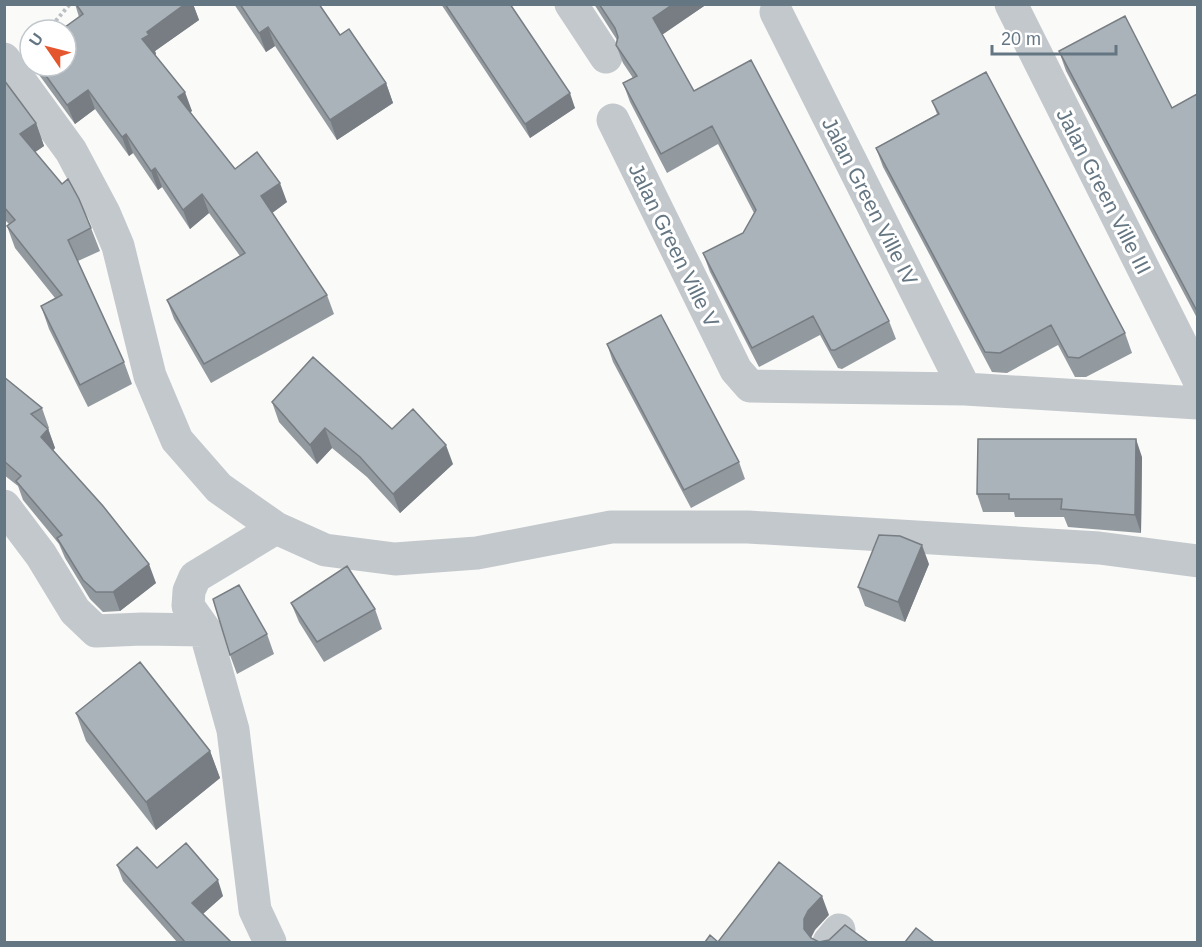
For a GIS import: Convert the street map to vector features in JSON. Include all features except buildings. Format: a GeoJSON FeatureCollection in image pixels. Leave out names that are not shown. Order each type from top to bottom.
{"type":"FeatureCollection","features":[{"type":"Feature","properties":{"kind":"street"},"geometry":{"type":"LineString","coordinates":[[571,4],[606,57]]}},
{"type":"Feature","properties":{"kind":"street","name":"Jalan Green Ville III"},"geometry":{"type":"LineString","coordinates":[[1011,4],[1197,378]]}},
{"type":"Feature","properties":{"kind":"street","name":"Jalan Green Ville IV"},"geometry":{"type":"LineString","coordinates":[[776,12],[964,389]]}},
{"type":"Feature","properties":{"kind":"street"},"geometry":{"type":"LineString","coordinates":[[4,59],[71,151],[104,213],[118,246],[150,376],[177,440],[219,488],[276,528],[326,550],[395,559],[477,553],[610,527],[748,527],[1087,547],[1197,561]]}},
{"type":"Feature","properties":{"kind":"street","name":"Jalan Green Ville V"},"geometry":{"type":"LineString","coordinates":[[613,120],[736,370],[750,386],[964,389]]}},
{"type":"Feature","properties":{"kind":"street"},"geometry":{"type":"LineString","coordinates":[[964,389],[1197,403]]}},
{"type":"Feature","properties":{"kind":"street"},"geometry":{"type":"LineString","coordinates":[[4,506],[41,555],[75,611],[96,631],[205,630]]}},
{"type":"Feature","properties":{"kind":"street"},"geometry":{"type":"LineString","coordinates":[[270,942],[255,910],[233,730],[205,630],[188,606],[189,591],[195,577],[276,528]]}},
{"type":"Feature","properties":{"kind":"path"},"geometry":{"type":"LineString","coordinates":[[58,18],[70,4]]}}]}
